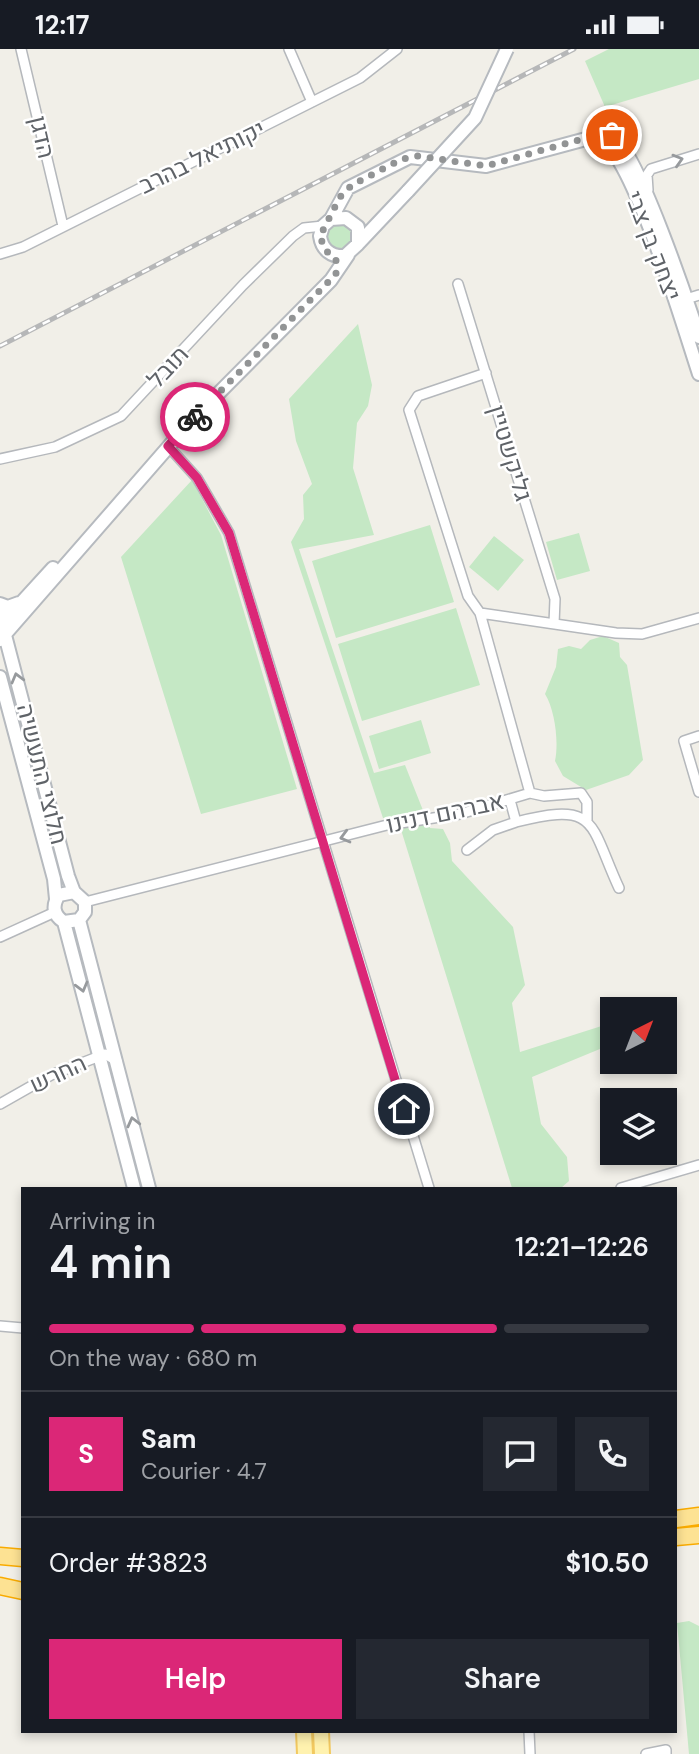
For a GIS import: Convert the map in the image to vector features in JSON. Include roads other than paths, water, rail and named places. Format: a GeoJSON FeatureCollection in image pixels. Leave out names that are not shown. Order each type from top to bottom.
{"type":"FeatureCollection","features":[{"type":"Feature","properties":{"kind":"highway"},"geometry":{"type":"LineString","coordinates":[[677,1519],[699,1516]]}},
{"type":"Feature","properties":{"kind":"highway"},"geometry":{"type":"LineString","coordinates":[[677,1537],[699,1535]]}},
{"type":"Feature","properties":{"kind":"highway"},"geometry":{"type":"LineString","coordinates":[[0,1558],[21,1560]]}},
{"type":"Feature","properties":{"kind":"highway"},"geometry":{"type":"LineString","coordinates":[[0,1584],[21,1584]]}},
{"type":"Feature","properties":{"kind":"highway"},"geometry":{"type":"LineString","coordinates":[[0,1584],[21,1590]]}},
{"type":"Feature","properties":{"kind":"main road"},"geometry":{"type":"LineString","coordinates":[[304,1733],[305,1754]]}},
{"type":"Feature","properties":{"kind":"main road"},"geometry":{"type":"LineString","coordinates":[[321,1733],[322,1754]]}},
{"type":"Feature","properties":{"kind":"street","name":"הדגן"},"geometry":{"type":"LineString","coordinates":[[21,49],[63,226]]}},
{"type":"Feature","properties":{"kind":"street"},"geometry":{"type":"LineString","coordinates":[[289,49],[312,102]]}},
{"type":"Feature","properties":{"kind":"street","name":"יקותיאל בהרב"},"geometry":{"type":"LineString","coordinates":[[0,254],[23,247],[360,78],[397,49]]}},
{"type":"Feature","properties":{"kind":"street"},"geometry":{"type":"LineString","coordinates":[[2,628],[168,446],[336,274],[348,255],[475,118],[507,49]]}},
{"type":"Feature","properties":{"kind":"street","name":"יצחק בן צבי"},"geometry":{"type":"LineString","coordinates":[[340,197],[352,185],[410,157],[486,166],[605,133],[615,137],[653,208],[693,297],[699,337]]}},
{"type":"Feature","properties":{"kind":"street","name":"יצחק בן צבי"},"geometry":{"type":"LineString","coordinates":[[586,139],[604,140],[619,161],[653,237],[699,374]]}},
{"type":"Feature","properties":{"kind":"street"},"geometry":{"type":"LineString","coordinates":[[653,208],[647,186],[649,171],[699,154]]}},
{"type":"Feature","properties":{"kind":"street"},"geometry":{"type":"LineString","coordinates":[[340,197],[340,210],[360,233],[358,244]]}},
{"type":"Feature","properties":{"kind":"street"},"geometry":{"type":"LineString","coordinates":[[320,240],[340,197]]}},
{"type":"Feature","properties":{"kind":"street"},"geometry":{"type":"LineString","coordinates":[[307,228],[327,222],[350,220],[370,225],[380,222]]}},
{"type":"Feature","properties":{"kind":"street"},"geometry":{"type":"LineString","coordinates":[[307,228],[320,240],[325,250],[334,256],[348,255]]}},
{"type":"Feature","properties":{"kind":"street","name":"תובל"},"geometry":{"type":"LineString","coordinates":[[0,459],[55,447],[121,416],[243,285],[293,236],[307,228]]}},
{"type":"Feature","properties":{"kind":"street"},"geometry":{"type":"LineString","coordinates":[[334,256],[336,274]]}},
{"type":"Feature","properties":{"kind":"street","name":"גליקשטיין"},"geometry":{"type":"LineString","coordinates":[[458,284],[555,599],[554,624]]}},
{"type":"Feature","properties":{"kind":"street","name":"אברהם דנינו"},"geometry":{"type":"LineString","coordinates":[[85,902],[387,825],[460,814],[530,793],[480,613],[468,596],[409,410],[418,396],[486,373]]}},
{"type":"Feature","properties":{"kind":"street"},"geometry":{"type":"LineString","coordinates":[[168,446],[197,478],[229,533],[429,1187]]}},
{"type":"Feature","properties":{"kind":"street"},"geometry":{"type":"LineString","coordinates":[[0,604],[25,605]]}},
{"type":"Feature","properties":{"kind":"street"},"geometry":{"type":"LineString","coordinates":[[11,654],[25,605]]}},
{"type":"Feature","properties":{"kind":"street"},"geometry":{"type":"LineString","coordinates":[[480,613],[616,633],[642,634],[699,618]]}},
{"type":"Feature","properties":{"kind":"street","name":"חלוצי התעשיה"},"geometry":{"type":"LineString","coordinates":[[2,628],[74,892]]}},
{"type":"Feature","properties":{"kind":"street","name":"חלוצי התעשיה"},"geometry":{"type":"LineString","coordinates":[[0,677],[54,879],[58,911],[100,1054],[134,1187]]}},
{"type":"Feature","properties":{"kind":"street"},"geometry":{"type":"LineString","coordinates":[[699,736],[684,741],[699,792]]}},
{"type":"Feature","properties":{"kind":"street"},"geometry":{"type":"LineString","coordinates":[[530,793],[544,796],[581,793],[587,802],[587,820]]}},
{"type":"Feature","properties":{"kind":"street"},"geometry":{"type":"LineString","coordinates":[[510,800],[516,822]]}},
{"type":"Feature","properties":{"kind":"street"},"geometry":{"type":"LineString","coordinates":[[467,850],[493,830],[516,822],[543,815],[577,815],[587,820],[595,830],[619,888]]}},
{"type":"Feature","properties":{"kind":"street"},"geometry":{"type":"LineString","coordinates":[[58,911],[64,893],[74,892],[85,902],[85,912],[79,920]]}},
{"type":"Feature","properties":{"kind":"street"},"geometry":{"type":"LineString","coordinates":[[0,937],[58,911],[79,920]]}},
{"type":"Feature","properties":{"kind":"street"},"geometry":{"type":"LineString","coordinates":[[79,920],[149,1187]]}},
{"type":"Feature","properties":{"kind":"street","name":"החרש"},"geometry":{"type":"LineString","coordinates":[[0,1104],[51,1075],[100,1054],[110,1055],[117,1061]]}},
{"type":"Feature","properties":{"kind":"street"},"geometry":{"type":"LineString","coordinates":[[624,1187],[699,1165]]}},
{"type":"Feature","properties":{"kind":"street"},"geometry":{"type":"LineString","coordinates":[[0,1325],[21,1328]]}},
{"type":"Feature","properties":{"kind":"street"},"geometry":{"type":"LineString","coordinates":[[528,1733],[530,1754]]}},
{"type":"Feature","properties":{"kind":"street"},"geometry":{"type":"LineString","coordinates":[[646,1754],[666,1750],[666,1754]]}},
{"type":"Feature","properties":{"kind":"railway"},"geometry":{"type":"LineString","coordinates":[[0,346],[574,49]]}}]}
